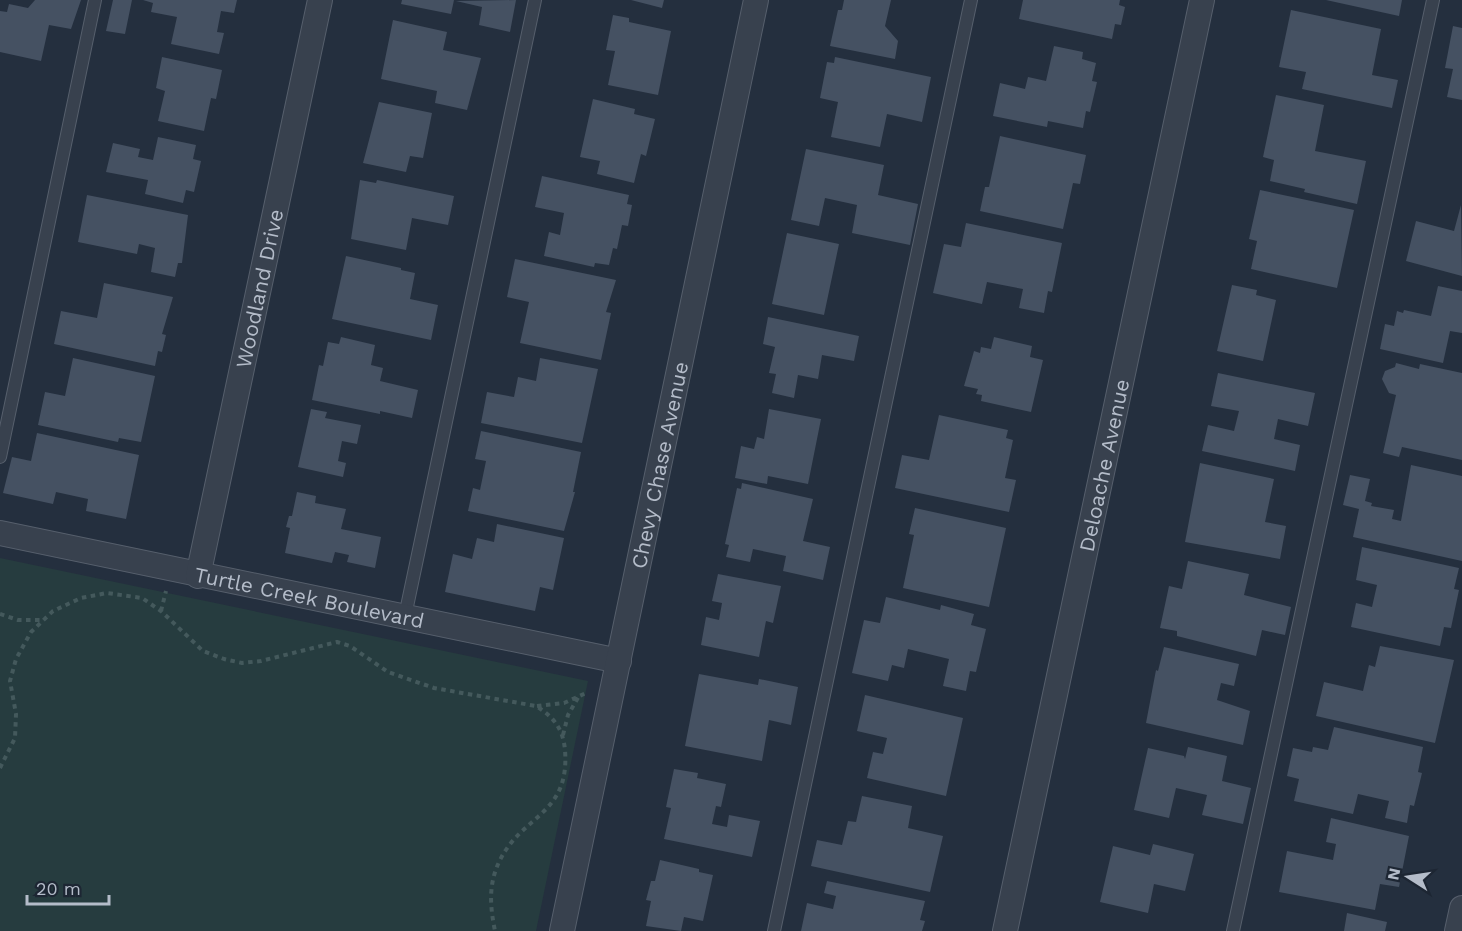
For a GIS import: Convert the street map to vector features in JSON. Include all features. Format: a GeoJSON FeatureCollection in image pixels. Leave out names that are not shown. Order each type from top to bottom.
{"type":"FeatureCollection","features":[{"type":"Feature","properties":{"kind":"street","name":"Woodland Drive"},"geometry":{"type":"LineString","coordinates":[[198,576],[320,0]]}},
{"type":"Feature","properties":{"kind":"street","name":"Chevy Chase Avenue"},"geometry":{"type":"LineString","coordinates":[[562,931],[756,0]]}},
{"type":"Feature","properties":{"kind":"street","name":"Deloache Avenue"},"geometry":{"type":"LineString","coordinates":[[1005,931],[1202,0]]}},
{"type":"Feature","properties":{"kind":"street","name":"Turtle Creek Boulevard"},"geometry":{"type":"LineString","coordinates":[[0,533],[198,576],[619,661]]}},
{"type":"Feature","properties":{"kind":"street"},"geometry":{"type":"LineString","coordinates":[[1457,931],[1462,908]]}},
{"type":"Feature","properties":{"kind":"lane"},"geometry":{"type":"LineString","coordinates":[[0,457],[95,0]]}},
{"type":"Feature","properties":{"kind":"lane"},"geometry":{"type":"LineString","coordinates":[[405,616],[535,0]]}},
{"type":"Feature","properties":{"kind":"lane"},"geometry":{"type":"LineString","coordinates":[[774,931],[971,0]]}},
{"type":"Feature","properties":{"kind":"lane"},"geometry":{"type":"LineString","coordinates":[[1233,931],[1433,0]]}},
{"type":"Feature","properties":{"kind":"path"},"geometry":{"type":"LineString","coordinates":[[0,768],[15,738],[16,714],[10,681],[16,659],[31,632],[53,611],[81,598],[106,593],[126,593],[142,598],[161,611],[203,651],[242,663],[261,661],[337,642],[350,646],[388,672],[434,688],[536,706],[564,703],[590,691]]}},
{"type":"Feature","properties":{"kind":"path"},"geometry":{"type":"LineString","coordinates":[[0,614],[18,620],[44,620]]}},
{"type":"Feature","properties":{"kind":"path"},"geometry":{"type":"LineString","coordinates":[[495,931],[490,906],[492,881],[501,858],[517,838],[553,803],[562,786],[566,768],[563,736],[568,715],[579,696]]}},
{"type":"Feature","properties":{"kind":"path"},"geometry":{"type":"LineString","coordinates":[[536,706],[553,718],[563,736]]}},
{"type":"Feature","properties":{"kind":"green space"},"geometry":{"type":"Polygon","coordinates":[[[0,558],[588,681],[536,931],[0,931],[0,558]]]}},
{"type":"Feature","properties":{"kind":"building"},"geometry":{"type":"Polygon","coordinates":[[[35,0],[81,0],[71,29],[49,25],[41,61],[0,52],[0,11],[7,12],[9,4],[28,8],[35,0]]]}},
{"type":"Feature","properties":{"kind":"building"},"geometry":{"type":"Polygon","coordinates":[[[113,0],[132,0],[125,34],[106,31],[113,0]]]}},
{"type":"Feature","properties":{"kind":"building"},"geometry":{"type":"Polygon","coordinates":[[[143,0],[237,0],[234,13],[221,11],[217,32],[224,33],[219,54],[171,44],[177,17],[151,12],[153,3],[143,0]]]}},
{"type":"Feature","properties":{"kind":"building"},"geometry":{"type":"Polygon","coordinates":[[[402,0],[454,0],[451,14],[401,4],[402,0]]]}},
{"type":"Feature","properties":{"kind":"building"},"geometry":{"type":"Polygon","coordinates":[[[516,0],[510,32],[479,25],[482,7],[456,1],[516,0]]]}},
{"type":"Feature","properties":{"kind":"building"},"geometry":{"type":"Polygon","coordinates":[[[631,0],[664,0],[662,8],[631,0]]]}},
{"type":"Feature","properties":{"kind":"building"},"geometry":{"type":"Polygon","coordinates":[[[844,0],[891,0],[885,26],[898,41],[895,59],[830,46],[838,10],[842,10],[844,0]]]}},
{"type":"Feature","properties":{"kind":"building"},"geometry":{"type":"Polygon","coordinates":[[[1023,0],[1120,0],[1119,5],[1125,7],[1121,25],[1115,24],[1112,39],[1019,19],[1023,0]]]}},
{"type":"Feature","properties":{"kind":"building"},"geometry":{"type":"Polygon","coordinates":[[[1326,0],[1402,0],[1399,16],[1326,0]]]}},
{"type":"Feature","properties":{"kind":"building"},"geometry":{"type":"Polygon","coordinates":[[[1291,10],[1381,29],[1372,75],[1398,80],[1392,108],[1302,89],[1306,72],[1279,67],[1291,10]]]}},
{"type":"Feature","properties":{"kind":"building"},"geometry":{"type":"Polygon","coordinates":[[[613,15],[629,18],[629,22],[671,31],[658,95],[608,85],[615,51],[606,50],[613,15]]]}},
{"type":"Feature","properties":{"kind":"building"},"geometry":{"type":"Polygon","coordinates":[[[393,20],[447,32],[443,50],[481,58],[467,110],[435,103],[437,91],[381,79],[393,20]]]}},
{"type":"Feature","properties":{"kind":"building"},"geometry":{"type":"Polygon","coordinates":[[[1453,26],[1462,28],[1462,100],[1447,97],[1453,69],[1445,68],[1453,26]]]}},
{"type":"Feature","properties":{"kind":"building"},"geometry":{"type":"Polygon","coordinates":[[[1054,46],[1083,52],[1082,59],[1096,63],[1092,81],[1097,82],[1090,112],[1086,111],[1083,128],[1048,121],[1047,127],[993,116],[1000,83],[1025,89],[1028,77],[1046,81],[1054,46]]]}},
{"type":"Feature","properties":{"kind":"building"},"geometry":{"type":"Polygon","coordinates":[[[162,57],[222,70],[216,99],[211,98],[204,131],[158,121],[165,91],[156,88],[162,57]]]}},
{"type":"Feature","properties":{"kind":"building"},"geometry":{"type":"Polygon","coordinates":[[[835,57],[931,77],[922,122],[887,114],[880,147],[831,137],[838,102],[820,98],[827,62],[834,63],[835,57]]]}},
{"type":"Feature","properties":{"kind":"building"},"geometry":{"type":"Polygon","coordinates":[[[1276,95],[1324,105],[1315,151],[1366,161],[1357,204],[1304,192],[1305,189],[1270,181],[1274,160],[1263,157],[1276,95]]]}},
{"type":"Feature","properties":{"kind":"building"},"geometry":{"type":"Polygon","coordinates":[[[593,99],[635,109],[634,114],[655,119],[646,156],[641,154],[634,183],[597,174],[600,161],[580,157],[593,99]]]}},
{"type":"Feature","properties":{"kind":"building"},"geometry":{"type":"Polygon","coordinates":[[[379,102],[432,113],[423,158],[410,156],[406,172],[363,163],[379,102]]]}},
{"type":"Feature","properties":{"kind":"building"},"geometry":{"type":"Polygon","coordinates":[[[1000,136],[1086,155],[1080,184],[1073,183],[1063,229],[980,211],[985,187],[989,187],[1000,136]]]}},
{"type":"Feature","properties":{"kind":"building"},"geometry":{"type":"Polygon","coordinates":[[[158,137],[196,145],[193,159],[201,161],[194,192],[186,190],[183,203],[145,194],[148,180],[106,172],[113,143],[140,149],[138,157],[153,160],[158,137]]]}},
{"type":"Feature","properties":{"kind":"building"},"geometry":{"type":"Polygon","coordinates":[[[806,149],[884,165],[878,195],[918,204],[910,245],[852,233],[857,205],[825,198],[819,226],[791,220],[806,149]]]}},
{"type":"Feature","properties":{"kind":"building"},"geometry":{"type":"Polygon","coordinates":[[[542,176],[629,195],[627,204],[632,205],[628,226],[622,225],[617,249],[613,248],[609,265],[595,263],[594,267],[544,256],[549,232],[560,235],[564,213],[535,207],[542,176]]]}},
{"type":"Feature","properties":{"kind":"building"},"geometry":{"type":"Polygon","coordinates":[[[360,180],[376,183],[377,180],[454,196],[448,225],[412,218],[406,250],[351,239],[360,180]]]}},
{"type":"Feature","properties":{"kind":"building"},"geometry":{"type":"Polygon","coordinates":[[[1260,190],[1354,210],[1337,288],[1251,269],[1257,241],[1249,239],[1260,190]]]}},
{"type":"Feature","properties":{"kind":"building"},"geometry":{"type":"Polygon","coordinates":[[[87,195],[188,215],[182,263],[178,263],[175,277],[151,272],[155,248],[139,244],[137,254],[78,242],[87,195]]]}},
{"type":"Feature","properties":{"kind":"building"},"geometry":{"type":"Polygon","coordinates":[[[1461,205],[1462,276],[1406,261],[1416,221],[1454,231],[1461,205]]]}},
{"type":"Feature","properties":{"kind":"building"},"geometry":{"type":"Polygon","coordinates":[[[966,223],[1062,243],[1052,292],[1048,291],[1044,313],[1019,308],[1023,289],[987,282],[982,304],[933,293],[944,244],[961,247],[966,223]]]}},
{"type":"Feature","properties":{"kind":"building"},"geometry":{"type":"Polygon","coordinates":[[[787,233],[839,244],[824,315],[772,304],[787,233]]]}},
{"type":"Feature","properties":{"kind":"building"},"geometry":{"type":"Polygon","coordinates":[[[346,256],[415,273],[410,299],[438,305],[431,340],[332,319],[346,256]]]}},
{"type":"Feature","properties":{"kind":"building"},"geometry":{"type":"Polygon","coordinates":[[[515,259],[616,280],[606,312],[611,313],[601,360],[520,343],[529,302],[507,297],[515,259]]]}},
{"type":"Feature","properties":{"kind":"building"},"geometry":{"type":"Polygon","coordinates":[[[104,283],[173,297],[162,334],[166,335],[162,352],[158,351],[155,366],[54,344],[61,311],[97,318],[104,283]]]}},
{"type":"Feature","properties":{"kind":"building"},"geometry":{"type":"Polygon","coordinates":[[[1232,285],[1257,290],[1256,295],[1276,300],[1263,361],[1217,351],[1232,285]]]}},
{"type":"Feature","properties":{"kind":"building"},"geometry":{"type":"Polygon","coordinates":[[[1438,286],[1462,291],[1462,333],[1450,331],[1443,363],[1380,349],[1385,324],[1394,326],[1397,311],[1403,313],[1404,310],[1431,316],[1438,286]]]}},
{"type":"Feature","properties":{"kind":"building"},"geometry":{"type":"Polygon","coordinates":[[[768,317],[859,336],[854,361],[822,355],[818,379],[798,375],[794,398],[772,393],[776,374],[769,373],[775,347],[763,344],[768,317]]]}},
{"type":"Feature","properties":{"kind":"building"},"geometry":{"type":"Polygon","coordinates":[[[341,337],[375,345],[371,365],[383,368],[380,381],[418,390],[412,418],[312,400],[319,365],[323,366],[328,342],[339,344],[341,337]]]}},
{"type":"Feature","properties":{"kind":"building"},"geometry":{"type":"Polygon","coordinates":[[[994,337],[1032,346],[1030,357],[1043,360],[1031,412],[981,401],[982,395],[976,394],[978,389],[964,386],[974,351],[980,353],[981,347],[991,349],[994,337]]]}},
{"type":"Feature","properties":{"kind":"building"},"geometry":{"type":"Polygon","coordinates":[[[73,358],[155,376],[141,442],[119,438],[118,442],[38,425],[45,392],[65,396],[73,358]]]}},
{"type":"Feature","properties":{"kind":"building"},"geometry":{"type":"Polygon","coordinates":[[[540,358],[598,369],[582,443],[481,423],[487,392],[514,397],[518,377],[536,381],[540,358]]]}},
{"type":"Feature","properties":{"kind":"building"},"geometry":{"type":"Polygon","coordinates":[[[1396,363],[1419,369],[1420,364],[1462,373],[1462,460],[1402,447],[1399,457],[1383,453],[1396,395],[1389,393],[1382,379],[1385,371],[1395,367],[1396,363]]]}},
{"type":"Feature","properties":{"kind":"building"},"geometry":{"type":"Polygon","coordinates":[[[1218,373],[1315,393],[1308,426],[1278,419],[1274,439],[1300,445],[1295,471],[1202,451],[1208,425],[1234,431],[1239,411],[1211,406],[1218,373]]]}},
{"type":"Feature","properties":{"kind":"building"},"geometry":{"type":"Polygon","coordinates":[[[311,409],[327,412],[325,418],[361,425],[357,444],[342,441],[338,461],[346,463],[343,477],[298,467],[311,409]]]}},
{"type":"Feature","properties":{"kind":"building"},"geometry":{"type":"Polygon","coordinates":[[[769,409],[821,419],[808,484],[768,476],[767,484],[735,478],[741,446],[754,449],[757,437],[764,439],[769,409]]]}},
{"type":"Feature","properties":{"kind":"building"},"geometry":{"type":"Polygon","coordinates":[[[939,415],[1008,430],[1006,438],[1013,440],[1005,478],[1016,480],[1009,512],[895,488],[902,455],[929,460],[939,415]]]}},
{"type":"Feature","properties":{"kind":"building"},"geometry":{"type":"Polygon","coordinates":[[[481,431],[581,452],[573,492],[575,492],[564,531],[468,511],[473,488],[480,490],[486,461],[475,459],[481,431]]]}},
{"type":"Feature","properties":{"kind":"building"},"geometry":{"type":"Polygon","coordinates":[[[37,433],[139,455],[126,519],[86,511],[88,499],[56,492],[53,504],[3,493],[12,457],[31,461],[37,433]]]}},
{"type":"Feature","properties":{"kind":"building"},"geometry":{"type":"Polygon","coordinates":[[[1200,463],[1274,479],[1265,522],[1286,526],[1280,559],[1185,542],[1200,463]]]}},
{"type":"Feature","properties":{"kind":"building"},"geometry":{"type":"Polygon","coordinates":[[[1411,465],[1462,476],[1462,561],[1353,537],[1359,509],[1343,505],[1350,475],[1370,479],[1365,501],[1372,503],[1371,506],[1394,510],[1392,519],[1401,521],[1411,465]]]}},
{"type":"Feature","properties":{"kind":"building"},"geometry":{"type":"Polygon","coordinates":[[[742,483],[813,499],[803,541],[830,547],[823,580],[783,571],[786,556],[753,549],[750,562],[726,557],[729,545],[725,544],[737,488],[741,489],[742,483]]]}},
{"type":"Feature","properties":{"kind":"building"},"geometry":{"type":"Polygon","coordinates":[[[297,492],[316,496],[315,503],[346,509],[341,529],[381,537],[375,568],[347,562],[349,555],[335,552],[332,563],[285,553],[290,528],[286,527],[289,516],[292,516],[297,492]]]}},
{"type":"Feature","properties":{"kind":"building"},"geometry":{"type":"Polygon","coordinates":[[[915,508],[1006,528],[989,607],[903,588],[914,535],[909,534],[915,508]]]}},
{"type":"Feature","properties":{"kind":"building"},"geometry":{"type":"Polygon","coordinates":[[[497,524],[564,538],[553,590],[540,587],[535,611],[445,592],[453,554],[472,559],[477,538],[494,542],[497,524]]]}},
{"type":"Feature","properties":{"kind":"building"},"geometry":{"type":"Polygon","coordinates":[[[1362,547],[1459,568],[1454,589],[1459,590],[1451,628],[1444,627],[1440,646],[1351,627],[1356,603],[1372,607],[1377,585],[1356,580],[1362,547]]]}},
{"type":"Feature","properties":{"kind":"building"},"geometry":{"type":"Polygon","coordinates":[[[1188,561],[1249,574],[1244,595],[1291,607],[1285,635],[1262,630],[1256,656],[1177,636],[1177,631],[1160,628],[1169,586],[1182,589],[1188,561]]]}},
{"type":"Feature","properties":{"kind":"building"},"geometry":{"type":"Polygon","coordinates":[[[718,574],[781,586],[773,623],[766,621],[759,657],[701,645],[706,617],[719,620],[722,603],[712,601],[718,574]]]}},
{"type":"Feature","properties":{"kind":"building"},"geometry":{"type":"Polygon","coordinates":[[[886,597],[940,610],[941,605],[974,614],[971,625],[986,629],[976,672],[970,671],[966,691],[943,686],[949,659],[908,649],[904,668],[892,665],[888,681],[852,673],[864,620],[880,623],[886,597]]]}},
{"type":"Feature","properties":{"kind":"building"},"geometry":{"type":"Polygon","coordinates":[[[1380,646],[1454,660],[1435,743],[1316,716],[1324,682],[1363,691],[1369,665],[1375,667],[1380,646]]]}},
{"type":"Feature","properties":{"kind":"building"},"geometry":{"type":"Polygon","coordinates":[[[1164,647],[1239,664],[1234,686],[1221,683],[1217,700],[1250,711],[1243,745],[1146,723],[1156,670],[1158,671],[1164,647]]]}},
{"type":"Feature","properties":{"kind":"building"},"geometry":{"type":"Polygon","coordinates":[[[699,674],[758,685],[759,679],[798,687],[791,725],[769,720],[762,761],[685,746],[699,674]]]}},
{"type":"Feature","properties":{"kind":"building"},"geometry":{"type":"Polygon","coordinates":[[[865,695],[963,718],[946,796],[867,778],[873,752],[883,754],[887,738],[857,731],[865,695]]]}},
{"type":"Feature","properties":{"kind":"building"},"geometry":{"type":"Polygon","coordinates":[[[1334,727],[1423,747],[1418,772],[1422,773],[1414,806],[1410,805],[1407,823],[1385,818],[1389,801],[1358,794],[1353,814],[1294,801],[1299,779],[1287,776],[1293,748],[1312,752],[1313,747],[1328,750],[1334,727]]]}},
{"type":"Feature","properties":{"kind":"building"},"geometry":{"type":"Polygon","coordinates":[[[1188,747],[1227,756],[1222,781],[1251,788],[1243,824],[1202,815],[1207,795],[1176,788],[1169,818],[1134,810],[1148,748],[1184,756],[1185,759],[1188,747]]]}},
{"type":"Feature","properties":{"kind":"building"},"geometry":{"type":"Polygon","coordinates":[[[674,769],[698,773],[697,778],[726,784],[721,807],[716,806],[712,824],[727,827],[729,815],[760,821],[752,857],[664,839],[671,808],[666,807],[674,769]]]}},
{"type":"Feature","properties":{"kind":"building"},"geometry":{"type":"Polygon","coordinates":[[[862,796],[912,806],[908,828],[943,836],[930,892],[811,866],[817,840],[842,845],[848,821],[856,822],[862,796]]]}},
{"type":"Feature","properties":{"kind":"building"},"geometry":{"type":"Polygon","coordinates":[[[1331,818],[1409,836],[1399,887],[1380,884],[1375,910],[1279,892],[1287,851],[1333,860],[1336,844],[1326,842],[1331,818]]]}},
{"type":"Feature","properties":{"kind":"building"},"geometry":{"type":"Polygon","coordinates":[[[1153,844],[1194,854],[1185,891],[1154,884],[1148,913],[1100,902],[1113,846],[1150,855],[1153,844]]]}},
{"type":"Feature","properties":{"kind":"building"},"geometry":{"type":"Polygon","coordinates":[[[660,860],[699,869],[699,872],[713,875],[703,921],[684,917],[681,931],[646,926],[651,901],[646,900],[651,881],[655,881],[660,860]]]}},
{"type":"Feature","properties":{"kind":"building"},"geometry":{"type":"Polygon","coordinates":[[[827,881],[925,901],[920,920],[925,921],[922,931],[801,931],[807,903],[833,909],[836,896],[824,893],[827,881]]]}},
{"type":"Feature","properties":{"kind":"building"},"geometry":{"type":"Polygon","coordinates":[[[1347,913],[1387,922],[1385,931],[1344,931],[1347,913]]]}}]}
